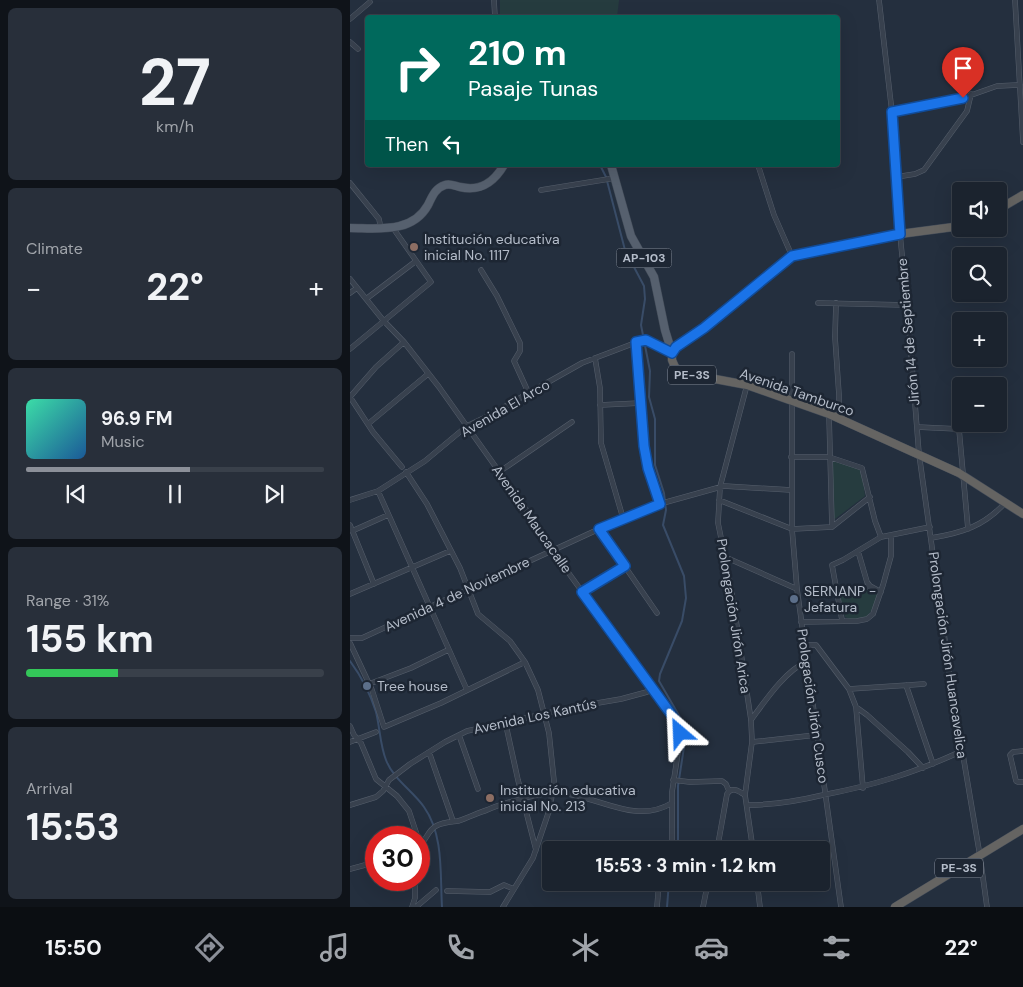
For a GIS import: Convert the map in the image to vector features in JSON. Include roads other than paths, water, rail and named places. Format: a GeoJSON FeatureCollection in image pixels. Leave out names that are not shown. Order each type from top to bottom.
{"type":"FeatureCollection","features":[{"type":"Feature","properties":{"kind":"highway"},"geometry":{"type":"LineString","coordinates":[[1007,204],[1023,195]]}},
{"type":"Feature","properties":{"kind":"highway","name":"PE-3S"},"geometry":{"type":"LineString","coordinates":[[672,353],[676,347],[704,328],[792,256],[900,234],[952,227]]}},
{"type":"Feature","properties":{"kind":"highway","name":"Avenida Tamburco"},"geometry":{"type":"LineString","coordinates":[[672,353],[675,367],[682,373],[747,385],[839,418],[964,476],[1023,514]]}},
{"type":"Feature","properties":{"kind":"highway","name":"PE-3S"},"geometry":{"type":"LineString","coordinates":[[896,907],[1023,829]]}},
{"type":"Feature","properties":{"kind":"main road"},"geometry":{"type":"LineString","coordinates":[[350,228],[378,229],[404,225],[418,217],[428,206],[434,193],[442,186],[448,184],[464,188],[482,187],[492,181],[502,167]]}},
{"type":"Feature","properties":{"kind":"main road","name":"AP-103"},"geometry":{"type":"LineString","coordinates":[[612,167],[631,236],[637,249],[646,261],[657,287],[665,330],[672,353]]}},
{"type":"Feature","properties":{"kind":"street"},"geometry":{"type":"LineString","coordinates":[[494,0],[496,15]]}},
{"type":"Feature","properties":{"kind":"street","name":"Jirón 14 de Septiembre"},"geometry":{"type":"LineString","coordinates":[[879,0],[892,112],[900,234],[919,454]]}},
{"type":"Feature","properties":{"kind":"street"},"geometry":{"type":"LineString","coordinates":[[1015,0],[1021,63],[1020,85],[1023,142]]}},
{"type":"Feature","properties":{"kind":"street"},"geometry":{"type":"LineString","coordinates":[[350,18],[370,2]]}},
{"type":"Feature","properties":{"kind":"street"},"geometry":{"type":"LineString","coordinates":[[350,42],[358,50]]}},
{"type":"Feature","properties":{"kind":"street"},"geometry":{"type":"LineString","coordinates":[[892,112],[948,101],[997,86],[1020,85]]}},
{"type":"Feature","properties":{"kind":"street"},"geometry":{"type":"LineString","coordinates":[[896,177],[915,174],[924,170],[967,111],[971,94]]}},
{"type":"Feature","properties":{"kind":"street"},"geometry":{"type":"LineString","coordinates":[[759,167],[774,215],[792,256]]}},
{"type":"Feature","properties":{"kind":"street"},"geometry":{"type":"LineString","coordinates":[[542,190],[615,178]]}},
{"type":"Feature","properties":{"kind":"street"},"geometry":{"type":"LineString","coordinates":[[350,183],[378,219],[380,224],[378,229]]}},
{"type":"Feature","properties":{"kind":"street"},"geometry":{"type":"LineString","coordinates":[[350,349],[431,282],[393,228]]}},
{"type":"Feature","properties":{"kind":"street"},"geometry":{"type":"LineString","coordinates":[[366,299],[416,261]]}},
{"type":"Feature","properties":{"kind":"street"},"geometry":{"type":"LineString","coordinates":[[481,270],[497,296],[520,343],[520,351],[514,361],[529,394]]}},
{"type":"Feature","properties":{"kind":"street","name":"Avenida Maucacalle"},"geometry":{"type":"LineString","coordinates":[[350,279],[383,320],[404,342],[467,426],[552,550],[671,714],[678,728],[680,739],[677,781],[672,803],[672,841]]}},
{"type":"Feature","properties":{"kind":"street"},"geometry":{"type":"LineString","coordinates":[[350,294],[357,288]]}},
{"type":"Feature","properties":{"kind":"street"},"geometry":{"type":"LineString","coordinates":[[818,303],[906,305]]}},
{"type":"Feature","properties":{"kind":"street"},"geometry":{"type":"LineString","coordinates":[[836,303],[835,337],[839,418]]}},
{"type":"Feature","properties":{"kind":"street"},"geometry":{"type":"LineString","coordinates":[[661,503],[648,468],[644,446],[641,403],[641,341],[672,353]]}},
{"type":"Feature","properties":{"kind":"street","name":"Avenida El Arco"},"geometry":{"type":"LineString","coordinates":[[350,500],[378,491],[425,461],[467,426],[529,394],[582,363],[641,341]]}},
{"type":"Feature","properties":{"kind":"street"},"geometry":{"type":"LineString","coordinates":[[402,467],[368,424],[350,397],[376,367],[404,342]]}},
{"type":"Feature","properties":{"kind":"street","name":"Prologación Jirón Cusco"},"geometry":{"type":"LineString","coordinates":[[792,354],[791,490],[797,589],[841,907]]}},
{"type":"Feature","properties":{"kind":"street"},"geometry":{"type":"LineString","coordinates":[[595,358],[602,443],[623,518]]}},
{"type":"Feature","properties":{"kind":"street"},"geometry":{"type":"LineString","coordinates":[[368,424],[428,374]]}},
{"type":"Feature","properties":{"kind":"street","name":"Prolongación Jirón Arica"},"geometry":{"type":"LineString","coordinates":[[747,385],[720,487],[718,523],[731,587],[750,720],[752,742],[745,795],[752,841]]}},
{"type":"Feature","properties":{"kind":"street"},"geometry":{"type":"LineString","coordinates":[[600,405],[641,403]]}},
{"type":"Feature","properties":{"kind":"street"},"geometry":{"type":"LineString","coordinates":[[828,414],[832,527]]}},
{"type":"Feature","properties":{"kind":"street"},"geometry":{"type":"LineString","coordinates":[[499,472],[572,422]]}},
{"type":"Feature","properties":{"kind":"street"},"geometry":{"type":"LineString","coordinates":[[917,427],[952,429]]}},
{"type":"Feature","properties":{"kind":"street"},"geometry":{"type":"LineString","coordinates":[[959,432],[968,529]]}},
{"type":"Feature","properties":{"kind":"street","name":"Prolongación Jirón Huancavelica"},"geometry":{"type":"LineString","coordinates":[[919,454],[943,632],[980,856],[986,907]]}},
{"type":"Feature","properties":{"kind":"street"},"geometry":{"type":"LineString","coordinates":[[791,457],[829,457],[862,468],[874,521],[881,537]]}},
{"type":"Feature","properties":{"kind":"street"},"geometry":{"type":"LineString","coordinates":[[406,472],[427,504],[469,588],[478,614],[510,641],[526,662],[536,684],[544,714],[552,753],[553,793],[547,819],[536,851],[502,907]]}},
{"type":"Feature","properties":{"kind":"street","name":"Avenida 4 de Noviembre"},"geometry":{"type":"LineString","coordinates":[[350,638],[362,638],[552,550],[661,503],[720,487],[791,490]]}},
{"type":"Feature","properties":{"kind":"street"},"geometry":{"type":"LineString","coordinates":[[378,491],[466,690]]}},
{"type":"Feature","properties":{"kind":"street"},"geometry":{"type":"LineString","coordinates":[[719,500],[792,529],[832,527],[870,497]]}},
{"type":"Feature","properties":{"kind":"street"},"geometry":{"type":"LineString","coordinates":[[931,538],[979,525],[994,516],[1005,503]]}},
{"type":"Feature","properties":{"kind":"street"},"geometry":{"type":"LineString","coordinates":[[352,531],[388,515]]}},
{"type":"Feature","properties":{"kind":"street"},"geometry":{"type":"LineString","coordinates":[[350,525],[374,584]]}},
{"type":"Feature","properties":{"kind":"street"},"geometry":{"type":"LineString","coordinates":[[842,620],[832,565],[881,537],[930,527]]}},
{"type":"Feature","properties":{"kind":"street"},"geometry":{"type":"LineString","coordinates":[[599,529],[656,613]]}},
{"type":"Feature","properties":{"kind":"street"},"geometry":{"type":"LineString","coordinates":[[801,622],[857,621],[867,619],[873,614],[891,556],[891,535]]}},
{"type":"Feature","properties":{"kind":"street"},"geometry":{"type":"LineString","coordinates":[[350,594],[450,551]]}},
{"type":"Feature","properties":{"kind":"street"},"geometry":{"type":"LineString","coordinates":[[858,551],[865,578],[870,586],[881,592]]}},
{"type":"Feature","properties":{"kind":"street"},"geometry":{"type":"LineString","coordinates":[[725,557],[797,589]]}},
{"type":"Feature","properties":{"kind":"street"},"geometry":{"type":"LineString","coordinates":[[582,592],[625,566]]}},
{"type":"Feature","properties":{"kind":"street"},"geometry":{"type":"LineString","coordinates":[[837,594],[870,586]]}},
{"type":"Feature","properties":{"kind":"street"},"geometry":{"type":"LineString","coordinates":[[350,644],[369,684],[384,727],[403,720],[526,662]]}},
{"type":"Feature","properties":{"kind":"street"},"geometry":{"type":"LineString","coordinates":[[804,644],[816,645],[849,689],[856,707],[863,788]]}},
{"type":"Feature","properties":{"kind":"street"},"geometry":{"type":"LineString","coordinates":[[369,684],[411,668],[448,650]]}},
{"type":"Feature","properties":{"kind":"street"},"geometry":{"type":"LineString","coordinates":[[750,720],[787,676],[798,666],[806,662]]}},
{"type":"Feature","properties":{"kind":"street"},"geometry":{"type":"LineString","coordinates":[[849,689],[924,684]]}},
{"type":"Feature","properties":{"kind":"street"},"geometry":{"type":"LineString","coordinates":[[906,685],[933,764]]}},
{"type":"Feature","properties":{"kind":"street","name":"Avenida Los Kantús"},"geometry":{"type":"LineString","coordinates":[[350,805],[376,796],[392,778],[429,752],[474,729],[642,694],[652,688]]}},
{"type":"Feature","properties":{"kind":"street"},"geometry":{"type":"LineString","coordinates":[[856,707],[874,721],[922,768]]}},
{"type":"Feature","properties":{"kind":"street"},"geometry":{"type":"LineString","coordinates":[[506,722],[536,851]]}},
{"type":"Feature","properties":{"kind":"street"},"geometry":{"type":"LineString","coordinates":[[350,726],[364,749],[376,779],[406,805],[415,826]]}},
{"type":"Feature","properties":{"kind":"street"},"geometry":{"type":"LineString","coordinates":[[350,742],[376,732]]}},
{"type":"Feature","properties":{"kind":"street"},"geometry":{"type":"LineString","coordinates":[[459,735],[478,789]]}},
{"type":"Feature","properties":{"kind":"street"},"geometry":{"type":"LineString","coordinates":[[752,742],[816,735]]}},
{"type":"Feature","properties":{"kind":"street"},"geometry":{"type":"LineString","coordinates":[[747,805],[769,805],[863,788],[933,764],[962,751]]}},
{"type":"Feature","properties":{"kind":"street"},"geometry":{"type":"LineString","coordinates":[[1023,751],[1013,752],[1010,755],[1016,781],[1023,782]]}},
{"type":"Feature","properties":{"kind":"street"},"geometry":{"type":"LineString","coordinates":[[429,752],[452,821]]}},
{"type":"Feature","properties":{"kind":"street"},"geometry":{"type":"LineString","coordinates":[[677,781],[722,781],[726,784],[729,791],[719,841]]}},
{"type":"Feature","properties":{"kind":"street"},"geometry":{"type":"LineString","coordinates":[[729,791],[737,790],[745,795]]}},
{"type":"Feature","properties":{"kind":"street"},"geometry":{"type":"LineString","coordinates":[[430,831],[437,825],[492,808],[553,793],[580,797],[642,813],[658,811],[672,803]]}},
{"type":"Feature","properties":{"kind":"street"},"geometry":{"type":"LineString","coordinates":[[350,869],[365,865]]}},
{"type":"Feature","properties":{"kind":"street"},"geometry":{"type":"LineString","coordinates":[[447,891],[487,892],[504,885],[514,889]]}},
{"type":"Feature","properties":{"kind":"street"},"geometry":{"type":"LineString","coordinates":[[416,907],[436,890]]}},
{"type":"Feature","properties":{"kind":"street"},"geometry":{"type":"LineString","coordinates":[[412,907],[415,891]]}},
{"type":"Feature","properties":{"kind":"street"},"geometry":{"type":"LineString","coordinates":[[657,907],[658,891]]}},
{"type":"Feature","properties":{"kind":"street"},"geometry":{"type":"LineString","coordinates":[[703,907],[706,891]]}},
{"type":"Feature","properties":{"kind":"street"},"geometry":{"type":"LineString","coordinates":[[758,891],[760,907]]}},
{"type":"Feature","properties":{"kind":"waterway"},"geometry":{"type":"LineString","coordinates":[[601,167],[606,177],[625,250],[644,286],[645,299],[641,325],[650,371],[649,397],[655,419],[655,465],[664,493],[666,510],[663,525],[684,576],[686,598],[682,621],[660,674],[659,681],[684,724],[686,734],[678,786],[678,841]]}},
{"type":"Feature","properties":{"kind":"waterway"},"geometry":{"type":"LineString","coordinates":[[350,661],[362,679],[374,705],[382,748],[389,767],[424,807],[435,830],[440,856],[442,907]]}},
{"type":"Feature","properties":{"kind":"waterway"},"geometry":{"type":"LineString","coordinates":[[667,907],[668,891]]}},
{"type":"Feature","properties":{"kind":"place","name":"Institución educativa inicial No. 1117"},"geometry":{"type":"Point","coordinates":[414,247]}},
{"type":"Feature","properties":{"kind":"place","name":"SERNANP - Jefatura"},"geometry":{"type":"Point","coordinates":[794,599]}},
{"type":"Feature","properties":{"kind":"place","name":"Tree house"},"geometry":{"type":"Point","coordinates":[367,686]}},
{"type":"Feature","properties":{"kind":"place","name":"Institución educativa inicial No. 213"},"geometry":{"type":"Point","coordinates":[490,798]}}]}
